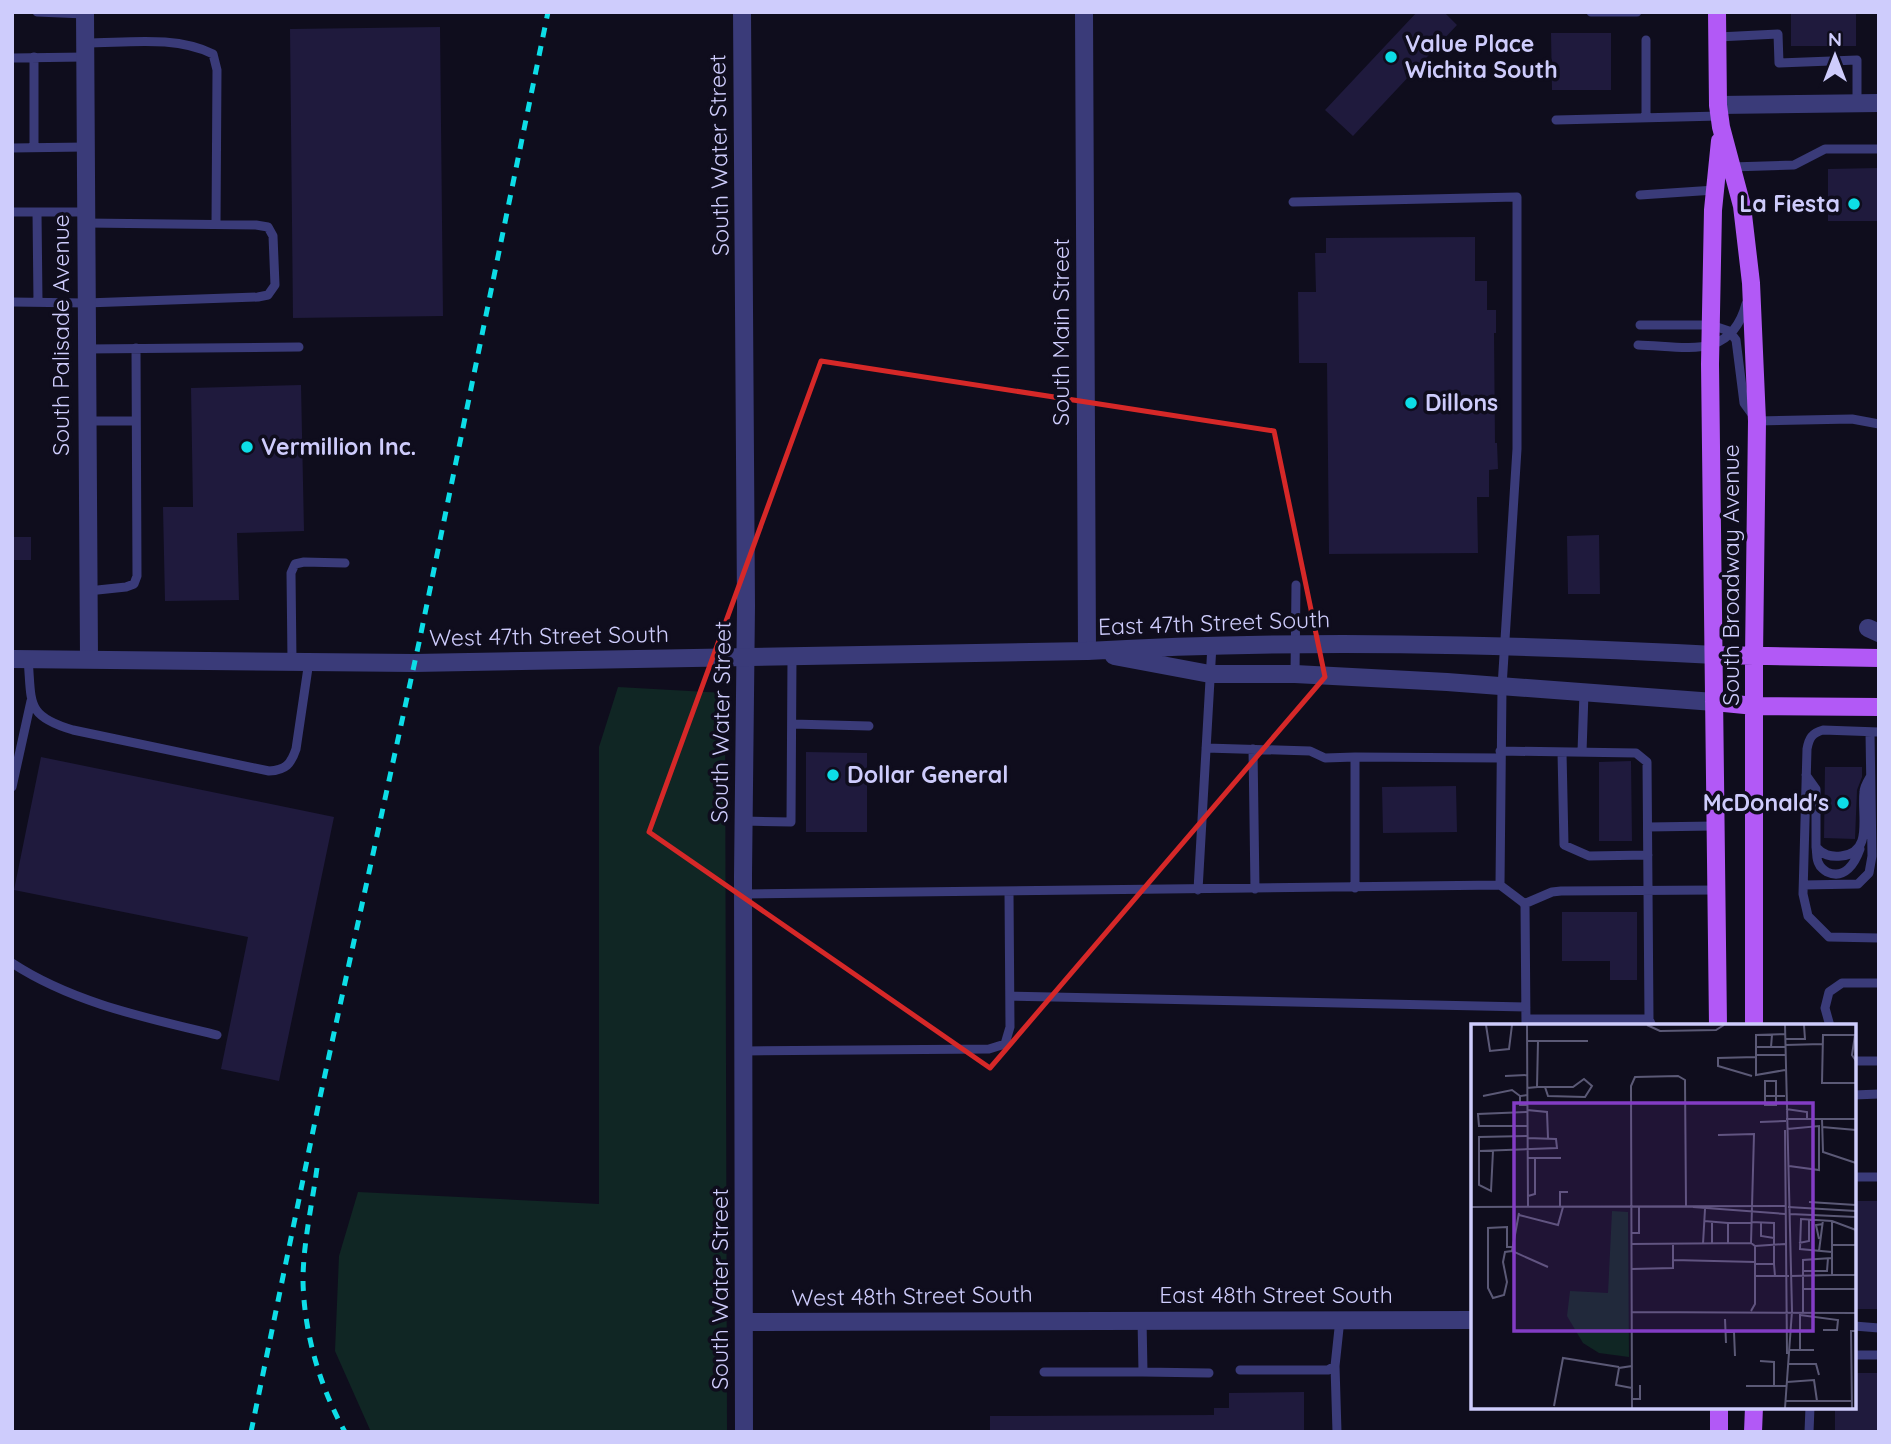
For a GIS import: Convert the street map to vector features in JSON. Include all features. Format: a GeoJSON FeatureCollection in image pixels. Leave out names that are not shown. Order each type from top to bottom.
{"type":"FeatureCollection","features":[{"type":"Feature","properties":{"kind":"main road","name":"South Broadway Avenue"},"geometry":{"type":"LineString","coordinates":[[1717,12],[1720,116],[1715,190],[1711,347],[1718,1024]]}},
{"type":"Feature","properties":{"kind":"main road","name":"South Broadway Avenue"},"geometry":{"type":"LineString","coordinates":[[1720,116],[1742,206],[1752,283],[1757,421],[1754,1024]]}},
{"type":"Feature","properties":{"kind":"main road","name":"East 47th Street South"},"geometry":{"type":"LineString","coordinates":[[1715,655],[1879,658]]}},
{"type":"Feature","properties":{"kind":"main road","name":"East 47th Street South"},"geometry":{"type":"LineString","coordinates":[[1714,702],[1755,706],[1879,706]]}},
{"type":"Feature","properties":{"kind":"main road"},"geometry":{"type":"LineString","coordinates":[[1719,1409],[1719,1432]]}},
{"type":"Feature","properties":{"kind":"main road"},"geometry":{"type":"LineString","coordinates":[[1753,1432],[1754,1409]]}},
{"type":"Feature","properties":{"kind":"street","name":"South Water Street"},"geometry":{"type":"LineString","coordinates":[[742,12],[746,530],[743,894],[744,1432]]}},
{"type":"Feature","properties":{"kind":"street","name":"South Main Street"},"geometry":{"type":"LineString","coordinates":[[1084,12],[1087,651]]}},
{"type":"Feature","properties":{"kind":"street","name":"South Palisade Avenue"},"geometry":{"type":"LineString","coordinates":[[85,13],[89,658]]}},
{"type":"Feature","properties":{"kind":"street"},"geometry":{"type":"LineString","coordinates":[[1720,116],[1879,103]]}},
{"type":"Feature","properties":{"kind":"street","name":"East 47th Street South"},"geometry":{"type":"LineString","coordinates":[[1087,651],[1295,644],[1549,647],[1715,655]]}},
{"type":"Feature","properties":{"kind":"street","name":"West 47th Street South"},"geometry":{"type":"LineString","coordinates":[[20,659],[414,663],[1087,651]]}},
{"type":"Feature","properties":{"kind":"street","name":"East 47th Street South"},"geometry":{"type":"LineString","coordinates":[[1087,651],[1210,674],[1295,674],[1714,702]]}},
{"type":"Feature","properties":{"kind":"street","name":"West 48th Street South"},"geometry":{"type":"LineString","coordinates":[[744,1322],[1080,1319]]}},
{"type":"Feature","properties":{"kind":"street","name":"East 48th Street South"},"geometry":{"type":"LineString","coordinates":[[1080,1319],[1471,1320]]}},
{"type":"Feature","properties":{"kind":"lane"},"geometry":{"type":"LineString","coordinates":[[37,12],[85,13]]}},
{"type":"Feature","properties":{"kind":"lane"},"geometry":{"type":"LineString","coordinates":[[1591,12],[1637,12]]}},
{"type":"Feature","properties":{"kind":"lane"},"geometry":{"type":"LineString","coordinates":[[1717,37],[1777,34],[1779,63],[1857,60],[1857,103]]}},
{"type":"Feature","properties":{"kind":"lane"},"geometry":{"type":"LineString","coordinates":[[1646,40],[1646,118]]}},
{"type":"Feature","properties":{"kind":"lane"},"geometry":{"type":"LineString","coordinates":[[12,58],[178,43],[199,47],[213,54],[217,70],[216,224]]}},
{"type":"Feature","properties":{"kind":"lane"},"geometry":{"type":"LineString","coordinates":[[34,57],[34,148]]}},
{"type":"Feature","properties":{"kind":"lane"},"geometry":{"type":"LineString","coordinates":[[1556,120],[1720,116]]}},
{"type":"Feature","properties":{"kind":"lane"},"geometry":{"type":"LineString","coordinates":[[12,148],[85,147]]}},
{"type":"Feature","properties":{"kind":"lane"},"geometry":{"type":"LineString","coordinates":[[1731,167],[1794,165],[1825,149],[1879,149]]}},
{"type":"Feature","properties":{"kind":"lane"},"geometry":{"type":"LineString","coordinates":[[1640,194],[1715,190]]}},
{"type":"Feature","properties":{"kind":"lane"},"geometry":{"type":"LineString","coordinates":[[1293,202],[1517,197],[1517,450],[1502,687],[1500,885]]}},
{"type":"Feature","properties":{"kind":"lane"},"geometry":{"type":"LineString","coordinates":[[12,212],[268,227],[274,236],[275,285],[268,295],[258,297],[86,303],[12,302]]}},
{"type":"Feature","properties":{"kind":"lane"},"geometry":{"type":"LineString","coordinates":[[37,212],[38,302]]}},
{"type":"Feature","properties":{"kind":"lane"},"geometry":{"type":"LineString","coordinates":[[1638,345],[1711,347],[1725,340],[1742,321],[1752,283]]}},
{"type":"Feature","properties":{"kind":"lane"},"geometry":{"type":"LineString","coordinates":[[1640,325],[1711,325],[1720,326],[1731,333],[1737,340],[1744,403],[1757,421],[1852,419],[1879,424]]}},
{"type":"Feature","properties":{"kind":"lane"},"geometry":{"type":"LineString","coordinates":[[86,349],[299,347]]}},
{"type":"Feature","properties":{"kind":"lane"},"geometry":{"type":"LineString","coordinates":[[88,591],[126,587],[134,584],[137,576],[136,348]]}},
{"type":"Feature","properties":{"kind":"lane"},"geometry":{"type":"LineString","coordinates":[[86,421],[136,421]]}},
{"type":"Feature","properties":{"kind":"lane"},"geometry":{"type":"LineString","coordinates":[[20,659],[36,713],[49,723],[269,771],[282,770],[292,762],[296,748],[300,661],[291,573],[295,564],[345,562]]}},
{"type":"Feature","properties":{"kind":"lane"},"geometry":{"type":"LineString","coordinates":[[1295,674],[1296,585]]}},
{"type":"Feature","properties":{"kind":"lane"},"geometry":{"type":"LineString","coordinates":[[1198,890],[1212,645]]}},
{"type":"Feature","properties":{"kind":"lane"},"geometry":{"type":"LineString","coordinates":[[744,821],[791,822],[792,657]]}},
{"type":"Feature","properties":{"kind":"lane"},"geometry":{"type":"LineString","coordinates":[[1582,752],[1584,693]]}},
{"type":"Feature","properties":{"kind":"lane"},"geometry":{"type":"LineString","coordinates":[[12,787],[32,699]]}},
{"type":"Feature","properties":{"kind":"lane"},"geometry":{"type":"LineString","coordinates":[[792,724],[869,726]]}},
{"type":"Feature","properties":{"kind":"lane"},"geometry":{"type":"LineString","coordinates":[[1804,885],[1858,884],[1868,873],[1872,856],[1871,775],[1874,732],[1823,730],[1815,732],[1809,739],[1804,885],[1808,916],[1829,937],[1879,938]]}},
{"type":"Feature","properties":{"kind":"lane"},"geometry":{"type":"LineString","coordinates":[[1206,748],[1310,751],[1325,758],[1562,752],[1636,753],[1642,756],[1647,762],[1650,1022],[1526,1022],[1524,904]]}},
{"type":"Feature","properties":{"kind":"lane"},"geometry":{"type":"LineString","coordinates":[[1253,749],[1255,889]]}},
{"type":"Feature","properties":{"kind":"lane"},"geometry":{"type":"LineString","coordinates":[[1562,752],[1564,845],[1589,856],[1648,855]]}},
{"type":"Feature","properties":{"kind":"lane"},"geometry":{"type":"LineString","coordinates":[[1356,757],[1356,888]]}},
{"type":"Feature","properties":{"kind":"lane"},"geometry":{"type":"LineString","coordinates":[[1806,775],[1816,789],[1818,864],[1824,871],[1840,874],[1849,869],[1856,860],[1861,846],[1865,825],[1864,790],[1871,775]]}},
{"type":"Feature","properties":{"kind":"lane"},"geometry":{"type":"LineString","coordinates":[[1648,827],[1714,826]]}},
{"type":"Feature","properties":{"kind":"lane"},"geometry":{"type":"LineString","coordinates":[[1816,847],[1823,855],[1836,857],[1852,855],[1861,846]]}},
{"type":"Feature","properties":{"kind":"lane"},"geometry":{"type":"LineString","coordinates":[[743,894],[1500,885],[1524,904]]}},
{"type":"Feature","properties":{"kind":"lane"},"geometry":{"type":"LineString","coordinates":[[1524,904],[1561,891],[1716,890]]}},
{"type":"Feature","properties":{"kind":"lane"},"geometry":{"type":"LineString","coordinates":[[744,1051],[989,1049],[1006,1044],[1010,1027],[1009,892]]}},
{"type":"Feature","properties":{"kind":"lane"},"geometry":{"type":"LineString","coordinates":[[12,963],[39,980],[121,1012],[217,1035]]}},
{"type":"Feature","properties":{"kind":"lane"},"geometry":{"type":"LineString","coordinates":[[1829,1024],[1825,1008],[1829,992],[1842,983],[1879,983]]}},
{"type":"Feature","properties":{"kind":"lane"},"geometry":{"type":"LineString","coordinates":[[1010,996],[1526,1007]]}},
{"type":"Feature","properties":{"kind":"lane"},"geometry":{"type":"LineString","coordinates":[[1856,1061],[1879,1061]]}},
{"type":"Feature","properties":{"kind":"lane"},"geometry":{"type":"LineString","coordinates":[[1856,1095],[1879,1094]]}},
{"type":"Feature","properties":{"kind":"lane"},"geometry":{"type":"LineString","coordinates":[[1856,1177],[1879,1177]]}},
{"type":"Feature","properties":{"kind":"lane"},"geometry":{"type":"LineString","coordinates":[[1142,1319],[1143,1372]]}},
{"type":"Feature","properties":{"kind":"lane"},"geometry":{"type":"LineString","coordinates":[[1337,1432],[1335,1366],[1340,1319]]}},
{"type":"Feature","properties":{"kind":"lane"},"geometry":{"type":"LineString","coordinates":[[1856,1326],[1879,1328]]}},
{"type":"Feature","properties":{"kind":"lane"},"geometry":{"type":"LineString","coordinates":[[1856,1355],[1879,1355]]}},
{"type":"Feature","properties":{"kind":"lane"},"geometry":{"type":"LineString","coordinates":[[1240,1370],[1328,1370],[1335,1366]]}},
{"type":"Feature","properties":{"kind":"lane"},"geometry":{"type":"LineString","coordinates":[[1044,1372],[1209,1373]]}},
{"type":"Feature","properties":{"kind":"lane"},"geometry":{"type":"LineString","coordinates":[[1809,1432],[1810,1409]]}},
{"type":"Feature","properties":{"kind":"highlighted area"},"geometry":{"type":"Polygon","coordinates":[[[821,361],[1274,431],[1325,677],[990,1068],[649,832],[821,361]]]}},
{"type":"Feature","properties":{"kind":"green space"},"geometry":{"type":"Polygon","coordinates":[[[618,687],[725,693],[727,1432],[371,1432],[335,1351],[339,1256],[358,1192],[599,1204],[599,747],[618,687]]]}},
{"type":"Feature","properties":{"kind":"building"},"geometry":{"type":"Polygon","coordinates":[[[1417,12],[1444,12],[1457,25],[1353,136],[1325,110],[1417,12]]]}},
{"type":"Feature","properties":{"kind":"building"},"geometry":{"type":"Polygon","coordinates":[[[1791,12],[1856,12],[1856,46],[1791,46],[1791,12]]]}},
{"type":"Feature","properties":{"kind":"building"},"geometry":{"type":"Polygon","coordinates":[[[440,27],[443,316],[293,318],[290,29],[440,27]]]}},
{"type":"Feature","properties":{"kind":"building"},"geometry":{"type":"Polygon","coordinates":[[[1551,33],[1611,33],[1611,90],[1552,90],[1551,33]]]}},
{"type":"Feature","properties":{"kind":"building"},"geometry":{"type":"Polygon","coordinates":[[[1879,168],[1879,221],[1828,221],[1828,169],[1879,168]]]}},
{"type":"Feature","properties":{"kind":"building","name":"Dillons"},"geometry":{"type":"Polygon","coordinates":[[[1475,237],[1475,281],[1487,281],[1487,310],[1496,310],[1495,443],[1498,469],[1489,470],[1489,497],[1477,497],[1478,553],[1329,554],[1327,363],[1299,363],[1298,292],[1316,292],[1315,253],[1326,253],[1326,238],[1475,237]]]}},
{"type":"Feature","properties":{"kind":"building","name":"Vermillion Inc."},"geometry":{"type":"Polygon","coordinates":[[[301,385],[304,531],[237,533],[239,600],[165,601],[163,507],[193,507],[191,388],[301,385]]]}},
{"type":"Feature","properties":{"kind":"building"},"geometry":{"type":"Polygon","coordinates":[[[1599,535],[1600,594],[1568,594],[1567,536],[1599,535]]]}},
{"type":"Feature","properties":{"kind":"building"},"geometry":{"type":"Polygon","coordinates":[[[12,537],[31,537],[31,560],[12,560],[12,537]]]}},
{"type":"Feature","properties":{"kind":"building"},"geometry":{"type":"Polygon","coordinates":[[[806,752],[867,753],[867,832],[806,832],[806,752]]]}},
{"type":"Feature","properties":{"kind":"building"},"geometry":{"type":"Polygon","coordinates":[[[41,757],[334,817],[279,1081],[221,1069],[248,937],[14,890],[41,757]]]}},
{"type":"Feature","properties":{"kind":"building"},"geometry":{"type":"Polygon","coordinates":[[[1631,761],[1632,841],[1599,841],[1599,762],[1631,761]]]}},
{"type":"Feature","properties":{"kind":"building","name":"McDonald's"},"geometry":{"type":"Polygon","coordinates":[[[1825,767],[1862,767],[1862,777],[1857,790],[1855,839],[1824,838],[1825,767]]]}},
{"type":"Feature","properties":{"kind":"building"},"geometry":{"type":"Polygon","coordinates":[[[1456,786],[1457,832],[1383,833],[1382,787],[1456,786]]]}},
{"type":"Feature","properties":{"kind":"building"},"geometry":{"type":"Polygon","coordinates":[[[1562,912],[1637,912],[1637,980],[1610,980],[1610,961],[1562,961],[1562,912]]]}},
{"type":"Feature","properties":{"kind":"building"},"geometry":{"type":"Polygon","coordinates":[[[1856,1201],[1879,1201],[1879,1309],[1856,1309],[1856,1201]]]}},
{"type":"Feature","properties":{"kind":"building"},"geometry":{"type":"Polygon","coordinates":[[[1856,1373],[1879,1373],[1879,1432],[1835,1432],[1835,1409],[1856,1409],[1856,1373]]]}},
{"type":"Feature","properties":{"kind":"building"},"geometry":{"type":"Polygon","coordinates":[[[1304,1392],[1304,1432],[990,1432],[990,1416],[1214,1415],[1214,1408],[1229,1408],[1229,1393],[1304,1392]]]}},
{"type":"Feature","properties":{"kind":"railway"},"geometry":{"type":"LineString","coordinates":[[251,1432],[319,1102],[420,638],[548,12]]}},
{"type":"Feature","properties":{"kind":"railway"},"geometry":{"type":"LineString","coordinates":[[317,1168],[304,1253],[306,1320],[321,1378],[345,1432]]}},
{"type":"Feature","properties":{"kind":"place","name":"Value Place Wichita South"},"geometry":{"type":"Point","coordinates":[1391,57]}},
{"type":"Feature","properties":{"kind":"place","name":"La Fiesta"},"geometry":{"type":"Point","coordinates":[1854,204]}},
{"type":"Feature","properties":{"kind":"place","name":"Dillons"},"geometry":{"type":"Point","coordinates":[1411,403]}},
{"type":"Feature","properties":{"kind":"place","name":"Vermillion Inc."},"geometry":{"type":"Point","coordinates":[247,447]}},
{"type":"Feature","properties":{"kind":"place","name":"Dollar General"},"geometry":{"type":"Point","coordinates":[833,775]}},
{"type":"Feature","properties":{"kind":"place","name":"McDonald's"},"geometry":{"type":"Point","coordinates":[1843,803]}}]}
